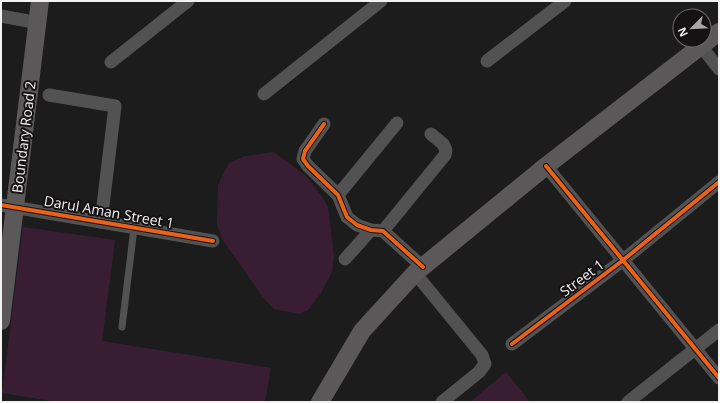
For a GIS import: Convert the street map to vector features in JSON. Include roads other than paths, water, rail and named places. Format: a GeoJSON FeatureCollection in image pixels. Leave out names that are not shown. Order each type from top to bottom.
{"type":"FeatureCollection","features":[{"type":"Feature","properties":{"kind":"main road","name":"Boundary Road 2"},"geometry":{"type":"LineString","coordinates":[[1,321],[8,206],[38,23],[40,1]]}},
{"type":"Feature","properties":{"kind":"main road"},"geometry":{"type":"LineString","coordinates":[[320,402],[362,331],[419,270],[546,166],[698,48]]}},
{"type":"Feature","properties":{"kind":"street"},"geometry":{"type":"LineString","coordinates":[[111,62],[188,1]]}},
{"type":"Feature","properties":{"kind":"street"},"geometry":{"type":"LineString","coordinates":[[264,94],[381,1]]}},
{"type":"Feature","properties":{"kind":"street"},"geometry":{"type":"LineString","coordinates":[[487,61],[565,1]]}},
{"type":"Feature","properties":{"kind":"street"},"geometry":{"type":"LineString","coordinates":[[1,16],[38,23]]}},
{"type":"Feature","properties":{"kind":"street"},"geometry":{"type":"LineString","coordinates":[[703,48],[719,69]]}},
{"type":"Feature","properties":{"kind":"street"},"geometry":{"type":"LineString","coordinates":[[49,96],[115,106],[101,222]]}},
{"type":"Feature","properties":{"kind":"street"},"geometry":{"type":"LineString","coordinates":[[338,195],[397,123]]}},
{"type":"Feature","properties":{"kind":"street"},"geometry":{"type":"LineString","coordinates":[[324,124],[305,151],[303,159],[308,166],[338,195],[347,216],[357,225],[377,230],[419,270],[482,355],[485,364],[479,372],[442,402]]}},
{"type":"Feature","properties":{"kind":"street"},"geometry":{"type":"LineString","coordinates":[[345,259],[377,230],[444,155],[446,150],[443,144],[431,134]]}},
{"type":"Feature","properties":{"kind":"street"},"geometry":{"type":"LineString","coordinates":[[546,166],[719,378]]}},
{"type":"Feature","properties":{"kind":"street","name":"Street 1"},"geometry":{"type":"LineString","coordinates":[[512,344],[622,261],[719,182]]}},
{"type":"Feature","properties":{"kind":"street","name":"Darul Aman Street 1"},"geometry":{"type":"LineString","coordinates":[[8,206],[213,241]]}},
{"type":"Feature","properties":{"kind":"street"},"geometry":{"type":"LineString","coordinates":[[628,402],[719,330]]}},
{"type":"Feature","properties":{"kind":"lane"},"geometry":{"type":"LineString","coordinates":[[122,327],[134,228]]}}]}
